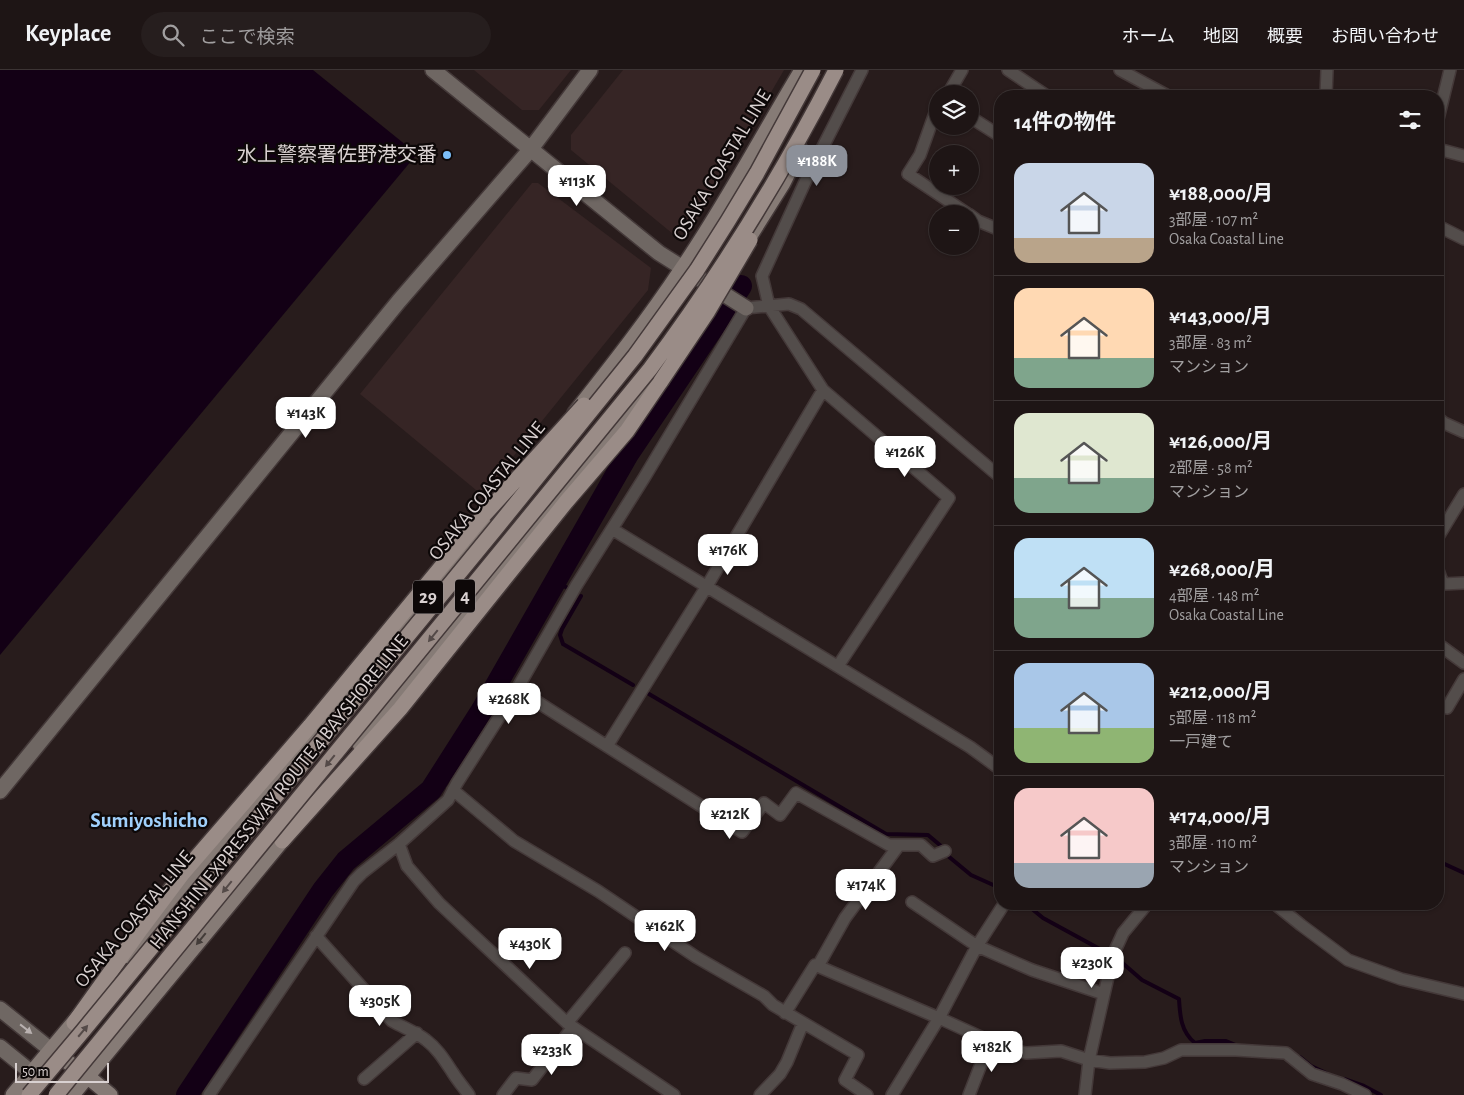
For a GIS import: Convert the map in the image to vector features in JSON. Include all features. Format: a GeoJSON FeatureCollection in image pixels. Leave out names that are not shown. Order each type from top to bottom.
{"type":"FeatureCollection","features":[{"type":"Feature","properties":{"kind":"highway","name":"HANSHIN EXPRESSWAY ROUTE 4 BAYSHORE LINE"},"geometry":{"type":"LineString","coordinates":[[29,1095],[359,695],[635,356],[697,270],[757,173],[813,70]]}},
{"type":"Feature","properties":{"kind":"highway","name":"HANSHIN EXPRESSWAY ROUTE 4 BAYSHORE LINE"},"geometry":{"type":"LineString","coordinates":[[56,1095],[650,369],[700,301],[745,230],[836,70]]}},
{"type":"Feature","properties":{"kind":"highway"},"geometry":{"type":"LineString","coordinates":[[282,841],[400,709],[626,431],[708,312],[748,245],[827,87]]}},
{"type":"Feature","properties":{"kind":"highway"},"geometry":{"type":"LineString","coordinates":[[74,1023],[183,873],[310,726],[484,515],[588,400],[638,339],[757,173]]}},
{"type":"Feature","properties":{"kind":"main road","name":"OSAKA COASTAL LINE"},"geometry":{"type":"LineString","coordinates":[[13,1095],[314,736],[489,522],[615,362],[683,269],[747,166],[802,70]]}},
{"type":"Feature","properties":{"kind":"main road","name":"29"},"geometry":{"type":"LineString","coordinates":[[72,1095],[282,841],[638,399],[715,290],[783,183],[840,70]]}},
{"type":"Feature","properties":{"kind":"main road"},"geometry":{"type":"LineString","coordinates":[[52,1050],[110,1095]]}},
{"type":"Feature","properties":{"kind":"main road"},"geometry":{"type":"LineString","coordinates":[[32,1073],[60,1095]]}},
{"type":"Feature","properties":{"kind":"street"},"geometry":{"type":"LineString","coordinates":[[433,70],[659,253],[715,290],[746,308],[789,304],[800,309],[994,472]]}},
{"type":"Feature","properties":{"kind":"street"},"geometry":{"type":"LineString","coordinates":[[0,791],[399,301],[530,150],[590,70]]}},
{"type":"Feature","properties":{"kind":"street"},"geometry":{"type":"LineString","coordinates":[[838,666],[949,498],[823,390],[768,306],[762,276],[805,182],[862,70]]}},
{"type":"Feature","properties":{"kind":"street"},"geometry":{"type":"LineString","coordinates":[[953,85],[962,70]]}},
{"type":"Feature","properties":{"kind":"street"},"geometry":{"type":"LineString","coordinates":[[1008,70],[1038,90]]}},
{"type":"Feature","properties":{"kind":"street"},"geometry":{"type":"LineString","coordinates":[[1120,70],[1157,90]]}},
{"type":"Feature","properties":{"kind":"street"},"geometry":{"type":"LineString","coordinates":[[1326,90],[1327,70]]}},
{"type":"Feature","properties":{"kind":"street"},"geometry":{"type":"LineString","coordinates":[[1444,95],[1450,70]]}},
{"type":"Feature","properties":{"kind":"street"},"geometry":{"type":"LineString","coordinates":[[979,123],[994,132]]}},
{"type":"Feature","properties":{"kind":"street"},"geometry":{"type":"LineString","coordinates":[[929,130],[920,155],[908,174],[954,205]]}},
{"type":"Feature","properties":{"kind":"street"},"geometry":{"type":"LineString","coordinates":[[1444,151],[1464,156]]}},
{"type":"Feature","properties":{"kind":"street"},"geometry":{"type":"LineString","coordinates":[[979,221],[994,228]]}},
{"type":"Feature","properties":{"kind":"street"},"geometry":{"type":"LineString","coordinates":[[1444,229],[1464,239]]}},
{"type":"Feature","properties":{"kind":"street"},"geometry":{"type":"LineString","coordinates":[[209,1095],[354,881],[362,872],[399,844],[448,800],[746,308]]}},
{"type":"Feature","properties":{"kind":"street"},"geometry":{"type":"LineString","coordinates":[[607,746],[707,586],[823,390]]}},
{"type":"Feature","properties":{"kind":"street"},"geometry":{"type":"LineString","coordinates":[[1444,423],[1464,432]]}},
{"type":"Feature","properties":{"kind":"street"},"geometry":{"type":"LineString","coordinates":[[1444,527],[1464,494]]}},
{"type":"Feature","properties":{"kind":"street"},"geometry":{"type":"LineString","coordinates":[[612,529],[970,747],[994,765]]}},
{"type":"Feature","properties":{"kind":"street"},"geometry":{"type":"LineString","coordinates":[[1444,586],[1464,584]]}},
{"type":"Feature","properties":{"kind":"street"},"geometry":{"type":"LineString","coordinates":[[1444,648],[1464,663]]}},
{"type":"Feature","properties":{"kind":"street"},"geometry":{"type":"LineString","coordinates":[[1447,708],[1464,679]]}},
{"type":"Feature","properties":{"kind":"street"},"geometry":{"type":"LineString","coordinates":[[516,689],[742,832],[764,804],[780,815],[796,793],[889,845],[921,844],[933,856],[945,851]]}},
{"type":"Feature","properties":{"kind":"street"},"geometry":{"type":"LineString","coordinates":[[453,790],[514,841],[598,891],[696,957],[764,996],[773,1006],[858,1055],[846,1080],[850,1090],[867,1095]]}},
{"type":"Feature","properties":{"kind":"street"},"geometry":{"type":"LineString","coordinates":[[399,844],[407,866],[439,903],[570,1025],[674,1095]]}},
{"type":"Feature","properties":{"kind":"street"},"geometry":{"type":"LineString","coordinates":[[818,966],[845,918],[899,845]]}},
{"type":"Feature","properties":{"kind":"street"},"geometry":{"type":"LineString","coordinates":[[912,902],[978,946],[1032,970],[1104,994]]}},
{"type":"Feature","properties":{"kind":"street"},"geometry":{"type":"LineString","coordinates":[[892,1095],[939,1018],[978,946],[1000,910]]}},
{"type":"Feature","properties":{"kind":"street"},"geometry":{"type":"LineString","coordinates":[[1085,1095],[1089,1060],[1113,955],[1123,934],[1142,910]]}},
{"type":"Feature","properties":{"kind":"street"},"geometry":{"type":"LineString","coordinates":[[1282,910],[1348,960],[1401,979],[1464,994]]}},
{"type":"Feature","properties":{"kind":"street"},"geometry":{"type":"LineString","coordinates":[[316,936],[392,1021],[428,1041],[444,1058],[469,1095]]}},
{"type":"Feature","properties":{"kind":"street"},"geometry":{"type":"LineString","coordinates":[[503,1095],[516,1078],[532,1080],[570,1025],[625,953]]}},
{"type":"Feature","properties":{"kind":"street"},"geometry":{"type":"LineString","coordinates":[[785,1013],[815,965],[1007,1049],[1026,1053],[1061,1051],[1089,1060],[1110,1063],[1145,1062],[1164,1058],[1181,1050],[1236,1050],[1286,1053],[1312,1074],[1342,1084],[1365,1095]]}},
{"type":"Feature","properties":{"kind":"street"},"geometry":{"type":"LineString","coordinates":[[0,1009],[52,1050]]}},
{"type":"Feature","properties":{"kind":"street"},"geometry":{"type":"LineString","coordinates":[[760,1095],[780,1074],[803,1023]]}},
{"type":"Feature","properties":{"kind":"street"},"geometry":{"type":"LineString","coordinates":[[364,1078],[417,1034]]}},
{"type":"Feature","properties":{"kind":"street"},"geometry":{"type":"LineString","coordinates":[[969,1095],[990,1041]]}},
{"type":"Feature","properties":{"kind":"street"},"geometry":{"type":"LineString","coordinates":[[0,1047],[32,1073]]}},
{"type":"Feature","properties":{"kind":"shaded area"},"geometry":{"type":"Polygon","coordinates":[[[0,70],[313,70],[417,154],[0,655],[0,70]]]}},
{"type":"Feature","properties":{"kind":"shaded area"},"geometry":{"type":"Polygon","coordinates":[[[474,70],[571,70],[539,110],[522,110],[474,70]]]}},
{"type":"Feature","properties":{"kind":"shaded area"},"geometry":{"type":"Polygon","coordinates":[[[623,70],[784,70],[692,228],[673,234],[571,150],[571,135],[623,70]]]}},
{"type":"Feature","properties":{"kind":"shaded area"},"geometry":{"type":"Polygon","coordinates":[[[532,183],[538,183],[651,268],[648,290],[482,495],[360,394],[532,183]]]}},
{"type":"Feature","properties":{"kind":"waterway"},"geometry":{"type":"LineString","coordinates":[[187,1095],[323,890],[346,861],[431,790],[482,710],[628,454],[741,286]]}},
{"type":"Feature","properties":{"kind":"waterway"},"geometry":{"type":"LineString","coordinates":[[556,581],[569,589]]}},
{"type":"Feature","properties":{"kind":"waterway"},"geometry":{"type":"LineString","coordinates":[[581,596],[562,629],[560,635],[563,644],[633,685]]}},
{"type":"Feature","properties":{"kind":"waterway"},"geometry":{"type":"LineString","coordinates":[[649,694],[886,834],[928,835],[941,846]]}},
{"type":"Feature","properties":{"kind":"waterway"},"geometry":{"type":"LineString","coordinates":[[948,856],[971,875],[994,885]]}},
{"type":"Feature","properties":{"kind":"waterway"},"geometry":{"type":"LineString","coordinates":[[1444,864],[1464,873]]}},
{"type":"Feature","properties":{"kind":"waterway"},"geometry":{"type":"LineString","coordinates":[[1033,910],[1043,918],[1109,954]]}},
{"type":"Feature","properties":{"kind":"waterway"},"geometry":{"type":"LineString","coordinates":[[1119,960],[1142,980],[1179,999],[1184,1029],[1195,1043],[1226,1041],[1238,1046]]}},
{"type":"Feature","properties":{"kind":"waterway"},"geometry":{"type":"LineString","coordinates":[[1300,1057],[1311,1066],[1326,1073]]}},
{"type":"Feature","properties":{"kind":"waterway"},"geometry":{"type":"LineString","coordinates":[[1344,1079],[1364,1086],[1381,1095]]}},
{"type":"Feature","properties":{"kind":"place","name":"水上警察署佐野港交番"},"geometry":{"type":"Point","coordinates":[447,155]}},
{"type":"Feature","properties":{"kind":"district","name":"Sumiyoshicho"},"geometry":{"type":"Point","coordinates":[149,820]}}]}
